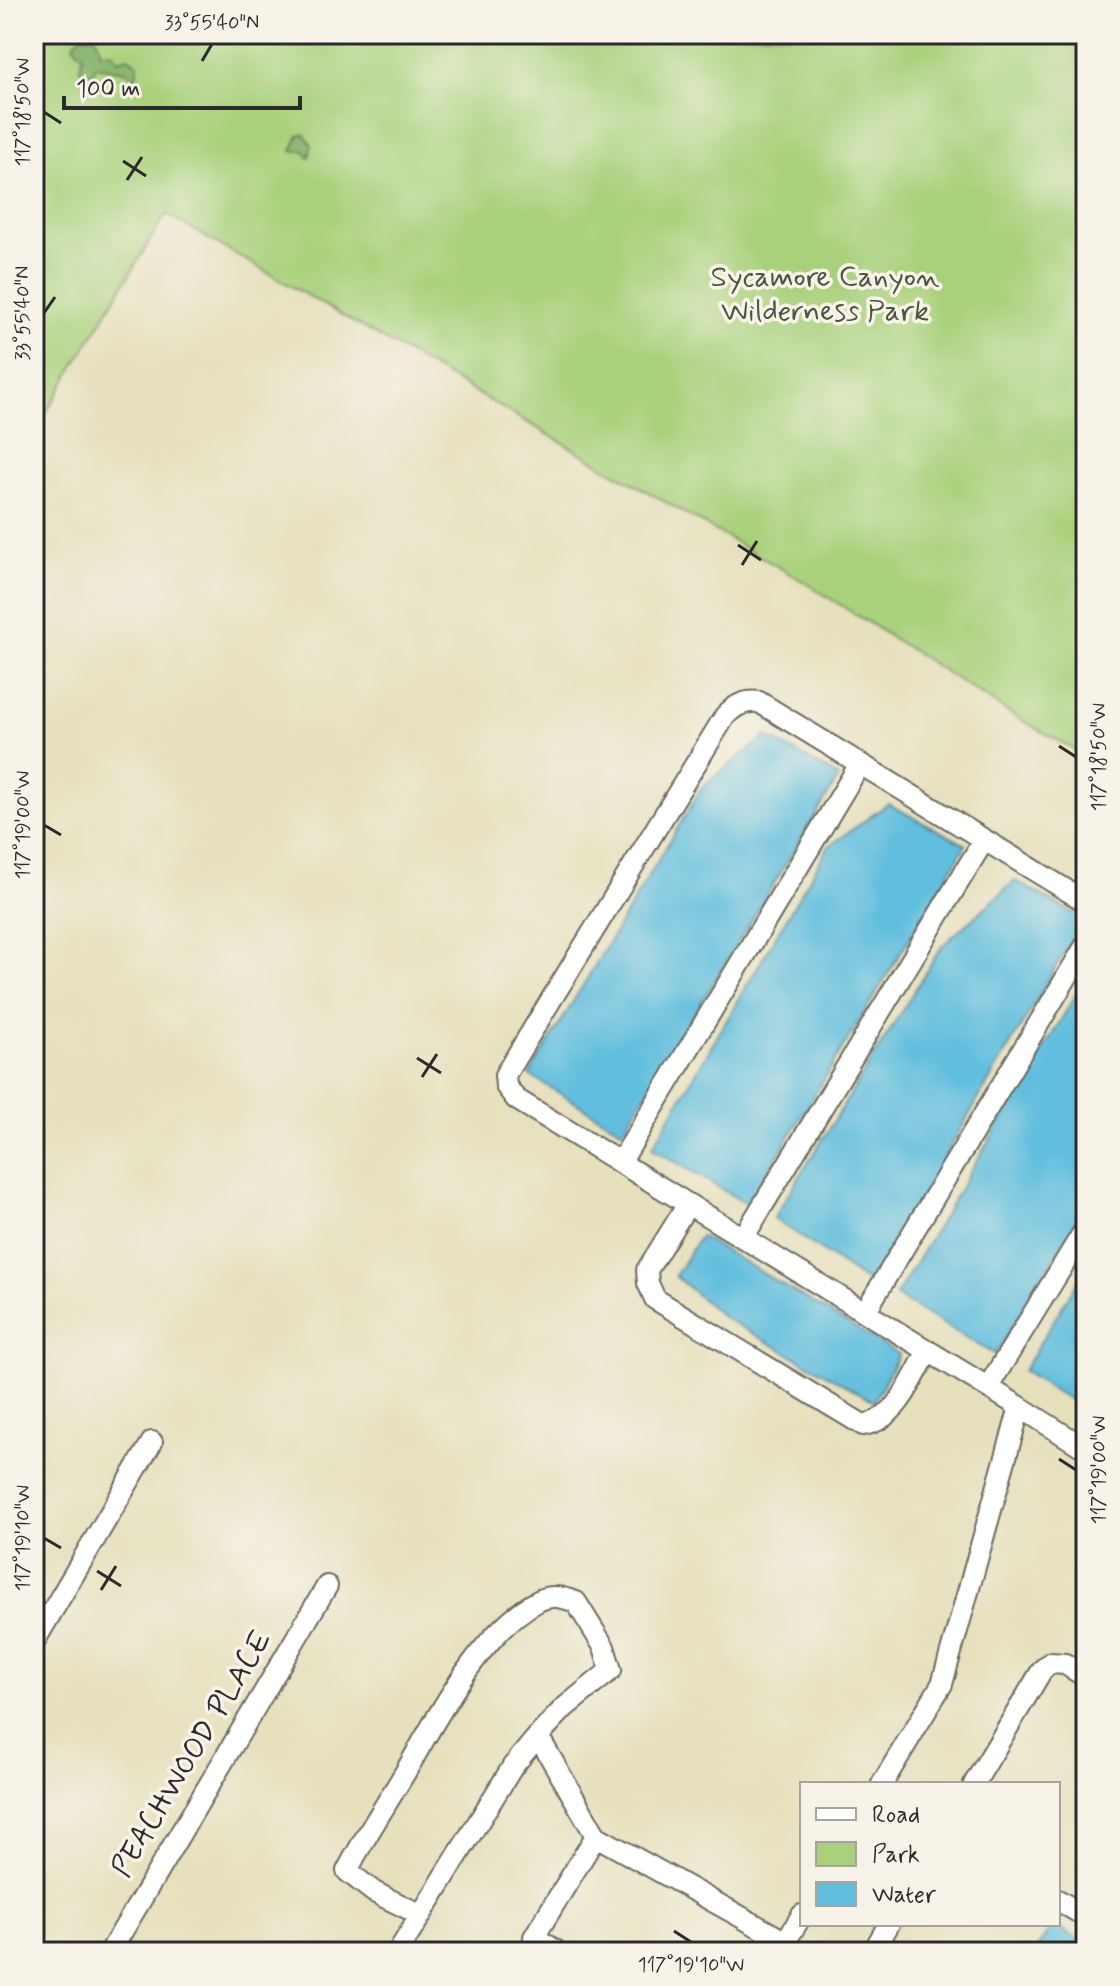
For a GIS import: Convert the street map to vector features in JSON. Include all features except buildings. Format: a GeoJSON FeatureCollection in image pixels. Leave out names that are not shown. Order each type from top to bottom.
{"type":"FeatureCollection","features":[{"type":"Feature","properties":{"kind":"street"},"geometry":{"type":"LineString","coordinates":[[1086,902],[759,702],[745,702],[732,708],[511,1063],[505,1081],[516,1099],[1086,1449]]}},
{"type":"Feature","properties":{"kind":"street"},"geometry":{"type":"LineString","coordinates":[[620,1163],[860,764]]}},
{"type":"Feature","properties":{"kind":"street"},"geometry":{"type":"LineString","coordinates":[[743,1238],[984,840]]}},
{"type":"Feature","properties":{"kind":"street"},"geometry":{"type":"LineString","coordinates":[[865,1312],[1086,945]]}},
{"type":"Feature","properties":{"kind":"street"},"geometry":{"type":"LineString","coordinates":[[688,1204],[647,1270],[648,1283],[655,1299],[863,1425],[873,1424],[887,1415],[928,1351]]}},
{"type":"Feature","properties":{"kind":"street"},"geometry":{"type":"LineString","coordinates":[[988,1387],[1086,1228]]}},
{"type":"Feature","properties":{"kind":"street"},"geometry":{"type":"LineString","coordinates":[[883,1782],[942,1684],[1020,1407]]}},
{"type":"Feature","properties":{"kind":"street"},"geometry":{"type":"LineString","coordinates":[[34,1642],[152,1442]]}},
{"type":"Feature","properties":{"kind":"street","name":"PEACHWOOD PLACE"},"geometry":{"type":"LineString","coordinates":[[110,1952],[327,1586]]}},
{"type":"Feature","properties":{"kind":"street"},"geometry":{"type":"LineString","coordinates":[[398,1952],[421,1915],[513,1766],[564,1708],[611,1670],[604,1647],[576,1602],[559,1596],[543,1599],[521,1612],[490,1642],[446,1702],[367,1832],[347,1871],[374,1892],[421,1915]]}},
{"type":"Feature","properties":{"kind":"street"},"geometry":{"type":"LineString","coordinates":[[975,1782],[1042,1670],[1050,1663],[1065,1664],[1086,1677]]}},
{"type":"Feature","properties":{"kind":"street"},"geometry":{"type":"LineString","coordinates":[[538,1736],[596,1836],[782,1947],[800,1918]]}},
{"type":"Feature","properties":{"kind":"street"},"geometry":{"type":"LineString","coordinates":[[558,1952],[529,1945],[596,1836]]}},
{"type":"Feature","properties":{"kind":"street"},"geometry":{"type":"LineString","coordinates":[[1060,1901],[1086,1917]]}},
{"type":"Feature","properties":{"kind":"street"},"geometry":{"type":"LineString","coordinates":[[873,1952],[888,1926]]}},
{"type":"Feature","properties":{"kind":"green space","name":"Sycamore Canyon Wilderness Park"},"geometry":{"type":"Polygon","coordinates":[[[34,34],[1086,34],[1086,756],[1016,717],[806,583],[166,214],[34,433],[34,34]]]}},
{"type":"Feature","properties":{"kind":"green space"},"geometry":{"type":"Polygon","coordinates":[[[81,36],[96,37],[101,52],[112,52],[118,60],[128,57],[138,64],[136,77],[125,71],[96,66],[93,72],[82,78],[80,67],[83,55],[73,45],[81,36]]]}},
{"type":"Feature","properties":{"kind":"green space"},"geometry":{"type":"Polygon","coordinates":[[[304,134],[312,145],[309,158],[304,151],[292,151],[299,135],[304,134]]]}},
{"type":"Feature","properties":{"kind":"water"},"geometry":{"type":"Polygon","coordinates":[[[767,736],[839,777],[623,1131],[529,1075],[703,786],[767,736]]]}},
{"type":"Feature","properties":{"kind":"water"},"geometry":{"type":"Polygon","coordinates":[[[888,804],[966,845],[748,1205],[652,1148],[828,847],[888,804]]]}},
{"type":"Feature","properties":{"kind":"water"},"geometry":{"type":"Polygon","coordinates":[[[1015,881],[1084,919],[870,1284],[774,1218],[942,946],[1015,881]]]}},
{"type":"Feature","properties":{"kind":"water"},"geometry":{"type":"Polygon","coordinates":[[[1086,986],[1086,1206],[995,1355],[896,1296],[1077,993],[1086,986]]]}},
{"type":"Feature","properties":{"kind":"water"},"geometry":{"type":"Polygon","coordinates":[[[700,1236],[899,1354],[874,1401],[723,1317],[675,1276],[700,1236]]]}},
{"type":"Feature","properties":{"kind":"water"},"geometry":{"type":"Polygon","coordinates":[[[1086,1267],[1086,1410],[1023,1371],[1086,1267]]]}},
{"type":"Feature","properties":{"kind":"water"},"geometry":{"type":"Polygon","coordinates":[[[1052,1926],[1086,1945],[1086,1952],[1035,1952],[1052,1926]]]}}]}
